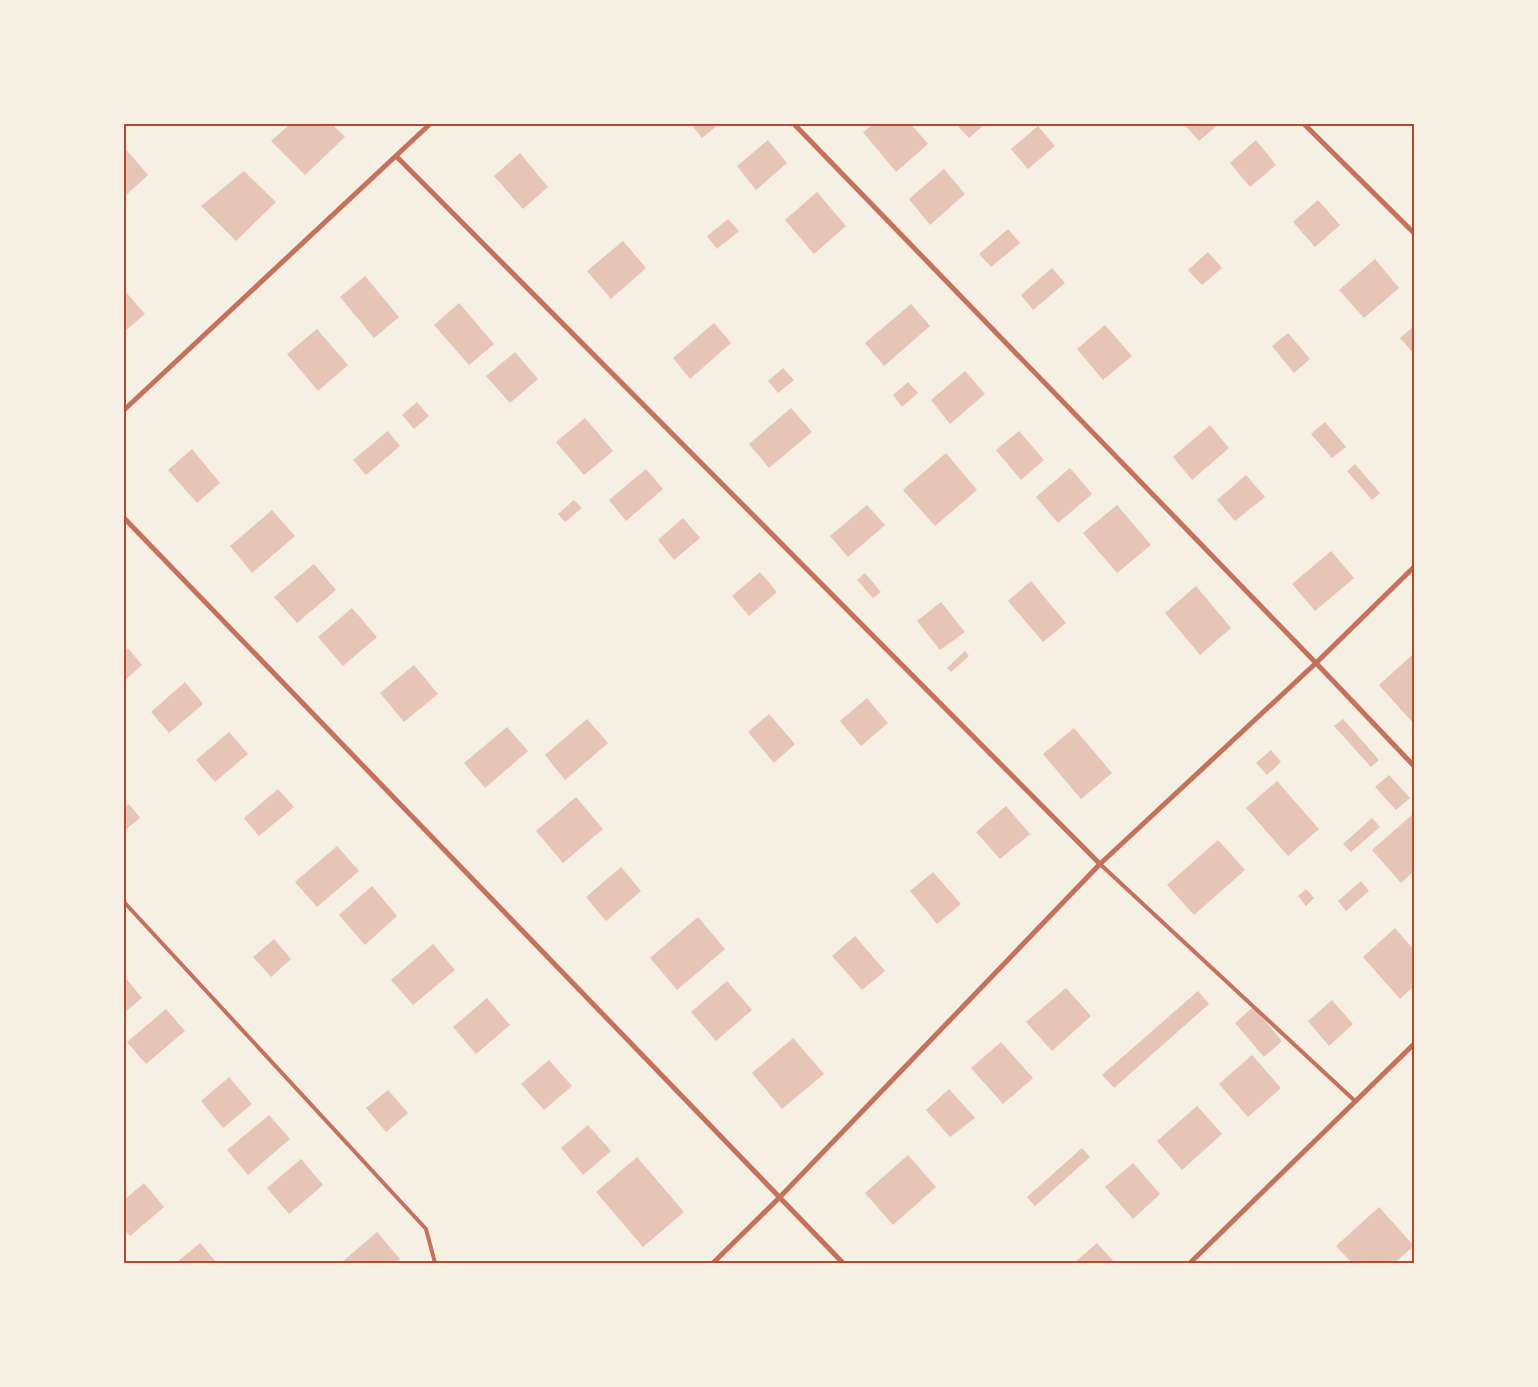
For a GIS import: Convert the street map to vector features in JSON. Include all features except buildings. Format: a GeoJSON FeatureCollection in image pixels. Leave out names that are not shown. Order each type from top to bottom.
{"type":"FeatureCollection","features":[{"type":"Feature","properties":{"kind":"street"},"geometry":{"type":"LineString","coordinates":[[124,410],[430,124]]}},
{"type":"Feature","properties":{"kind":"street"},"geometry":{"type":"LineString","coordinates":[[794,124],[1414,766]]}},
{"type":"Feature","properties":{"kind":"street"},"geometry":{"type":"LineString","coordinates":[[1304,124],[1414,233]]}},
{"type":"Feature","properties":{"kind":"street"},"geometry":{"type":"LineString","coordinates":[[396,156],[1100,864]]}},
{"type":"Feature","properties":{"kind":"street"},"geometry":{"type":"LineString","coordinates":[[124,518],[844,1263]]}},
{"type":"Feature","properties":{"kind":"street"},"geometry":{"type":"LineString","coordinates":[[713,1263],[780,1198],[1100,864],[1316,663],[1414,567]]}},
{"type":"Feature","properties":{"kind":"street"},"geometry":{"type":"LineString","coordinates":[[1190,1263],[1414,1044]]}},
{"type":"Feature","properties":{"kind":"lane"},"geometry":{"type":"LineString","coordinates":[[1100,864],[1355,1101]]}},
{"type":"Feature","properties":{"kind":"lane"},"geometry":{"type":"LineString","coordinates":[[124,902],[426,1229],[435,1263]]}}]}
